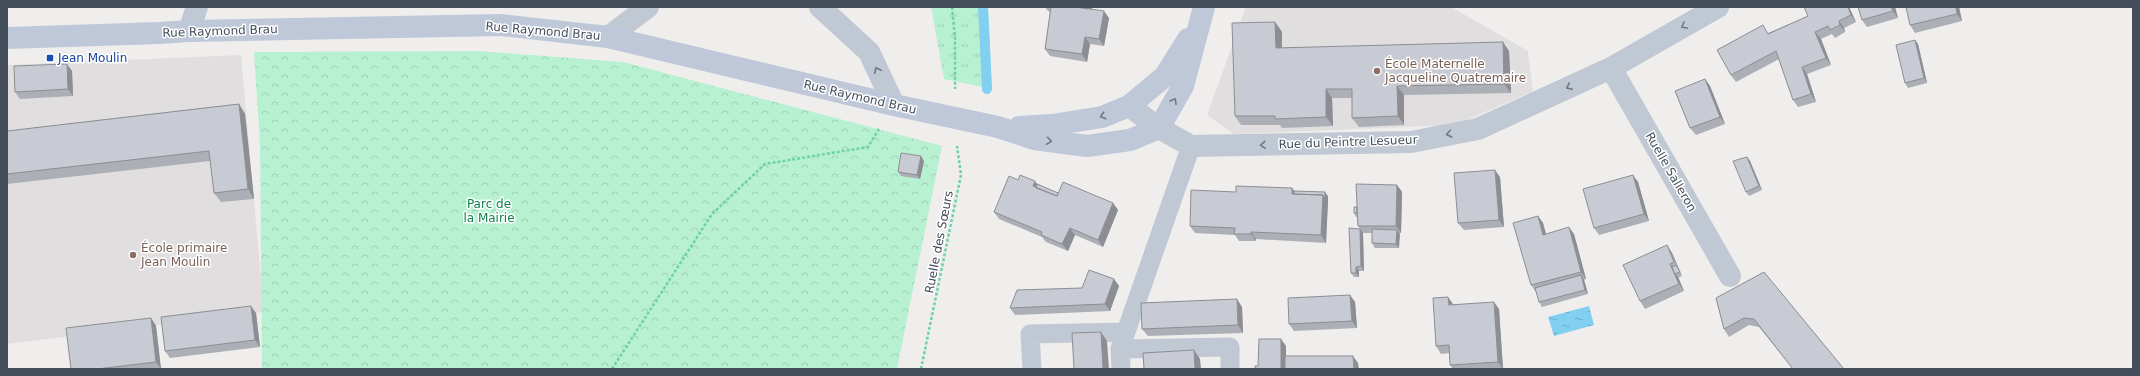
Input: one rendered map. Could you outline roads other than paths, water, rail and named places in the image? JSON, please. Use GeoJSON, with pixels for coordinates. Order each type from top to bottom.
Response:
{"type":"FeatureCollection","features":[{"type":"Feature","properties":{"kind":"street"},"geometry":{"type":"LineString","coordinates":[[189,31],[197,7]]}},
{"type":"Feature","properties":{"kind":"street"},"geometry":{"type":"LineString","coordinates":[[608,37],[648,7]]}},
{"type":"Feature","properties":{"kind":"street"},"geometry":{"type":"LineString","coordinates":[[820,7],[869,52],[894,105]]}},
{"type":"Feature","properties":{"kind":"street","name":"Rue du Peintre Lesueur"},"geometry":{"type":"LineString","coordinates":[[1191,146],[1411,142],[1478,129],[1611,68],[1718,7]]}},
{"type":"Feature","properties":{"kind":"street","name":"Rue Raymond Brau"},"geometry":{"type":"LineString","coordinates":[[7,38],[189,31],[501,25],[608,37],[894,105],[998,127],[1034,138],[1087,146],[1130,140],[1159,128],[1183,86],[1201,15]]}},
{"type":"Feature","properties":{"kind":"street","name":"Rue Raymond Brau"},"geometry":{"type":"LineString","coordinates":[[998,127],[1052,125],[1102,117],[1129,106],[1165,76],[1201,15]]}},
{"type":"Feature","properties":{"kind":"street","name":"Ruelle Salleron"},"geometry":{"type":"LineString","coordinates":[[1611,68],[1730,276]]}},
{"type":"Feature","properties":{"kind":"street"},"geometry":{"type":"LineString","coordinates":[[1129,106],[1159,128],[1191,146]]}},
{"type":"Feature","properties":{"kind":"lane"},"geometry":{"type":"LineString","coordinates":[[1121,369],[1123,340],[1191,146]]}},
{"type":"Feature","properties":{"kind":"lane"},"geometry":{"type":"LineString","coordinates":[[1032,369],[1030,334],[1230,347],[1230,369]]}},
{"type":"Feature","properties":{"kind":"water"},"geometry":{"type":"Polygon","coordinates":[[[1589,306],[1594,325],[1554,336],[1548,317],[1589,306]]]}},
{"type":"Feature","properties":{"kind":"waterway"},"geometry":{"type":"LineString","coordinates":[[983,7],[987,89]]}},
{"type":"Feature","properties":{"kind":"place","name":"Jean Moulin"},"geometry":{"type":"Point","coordinates":[50,58]}},
{"type":"Feature","properties":{"kind":"place","name":"École Maternelle Jacqueline Quatremaire"},"geometry":{"type":"Point","coordinates":[1377,71]}},
{"type":"Feature","properties":{"kind":"place","name":"École primaire Jean Moulin"},"geometry":{"type":"Point","coordinates":[133,255]}},
{"type":"Feature","properties":{"kind":"park label","name":"Parc de la Mairie"},"geometry":{"type":"Point","coordinates":[489,211]}}]}
